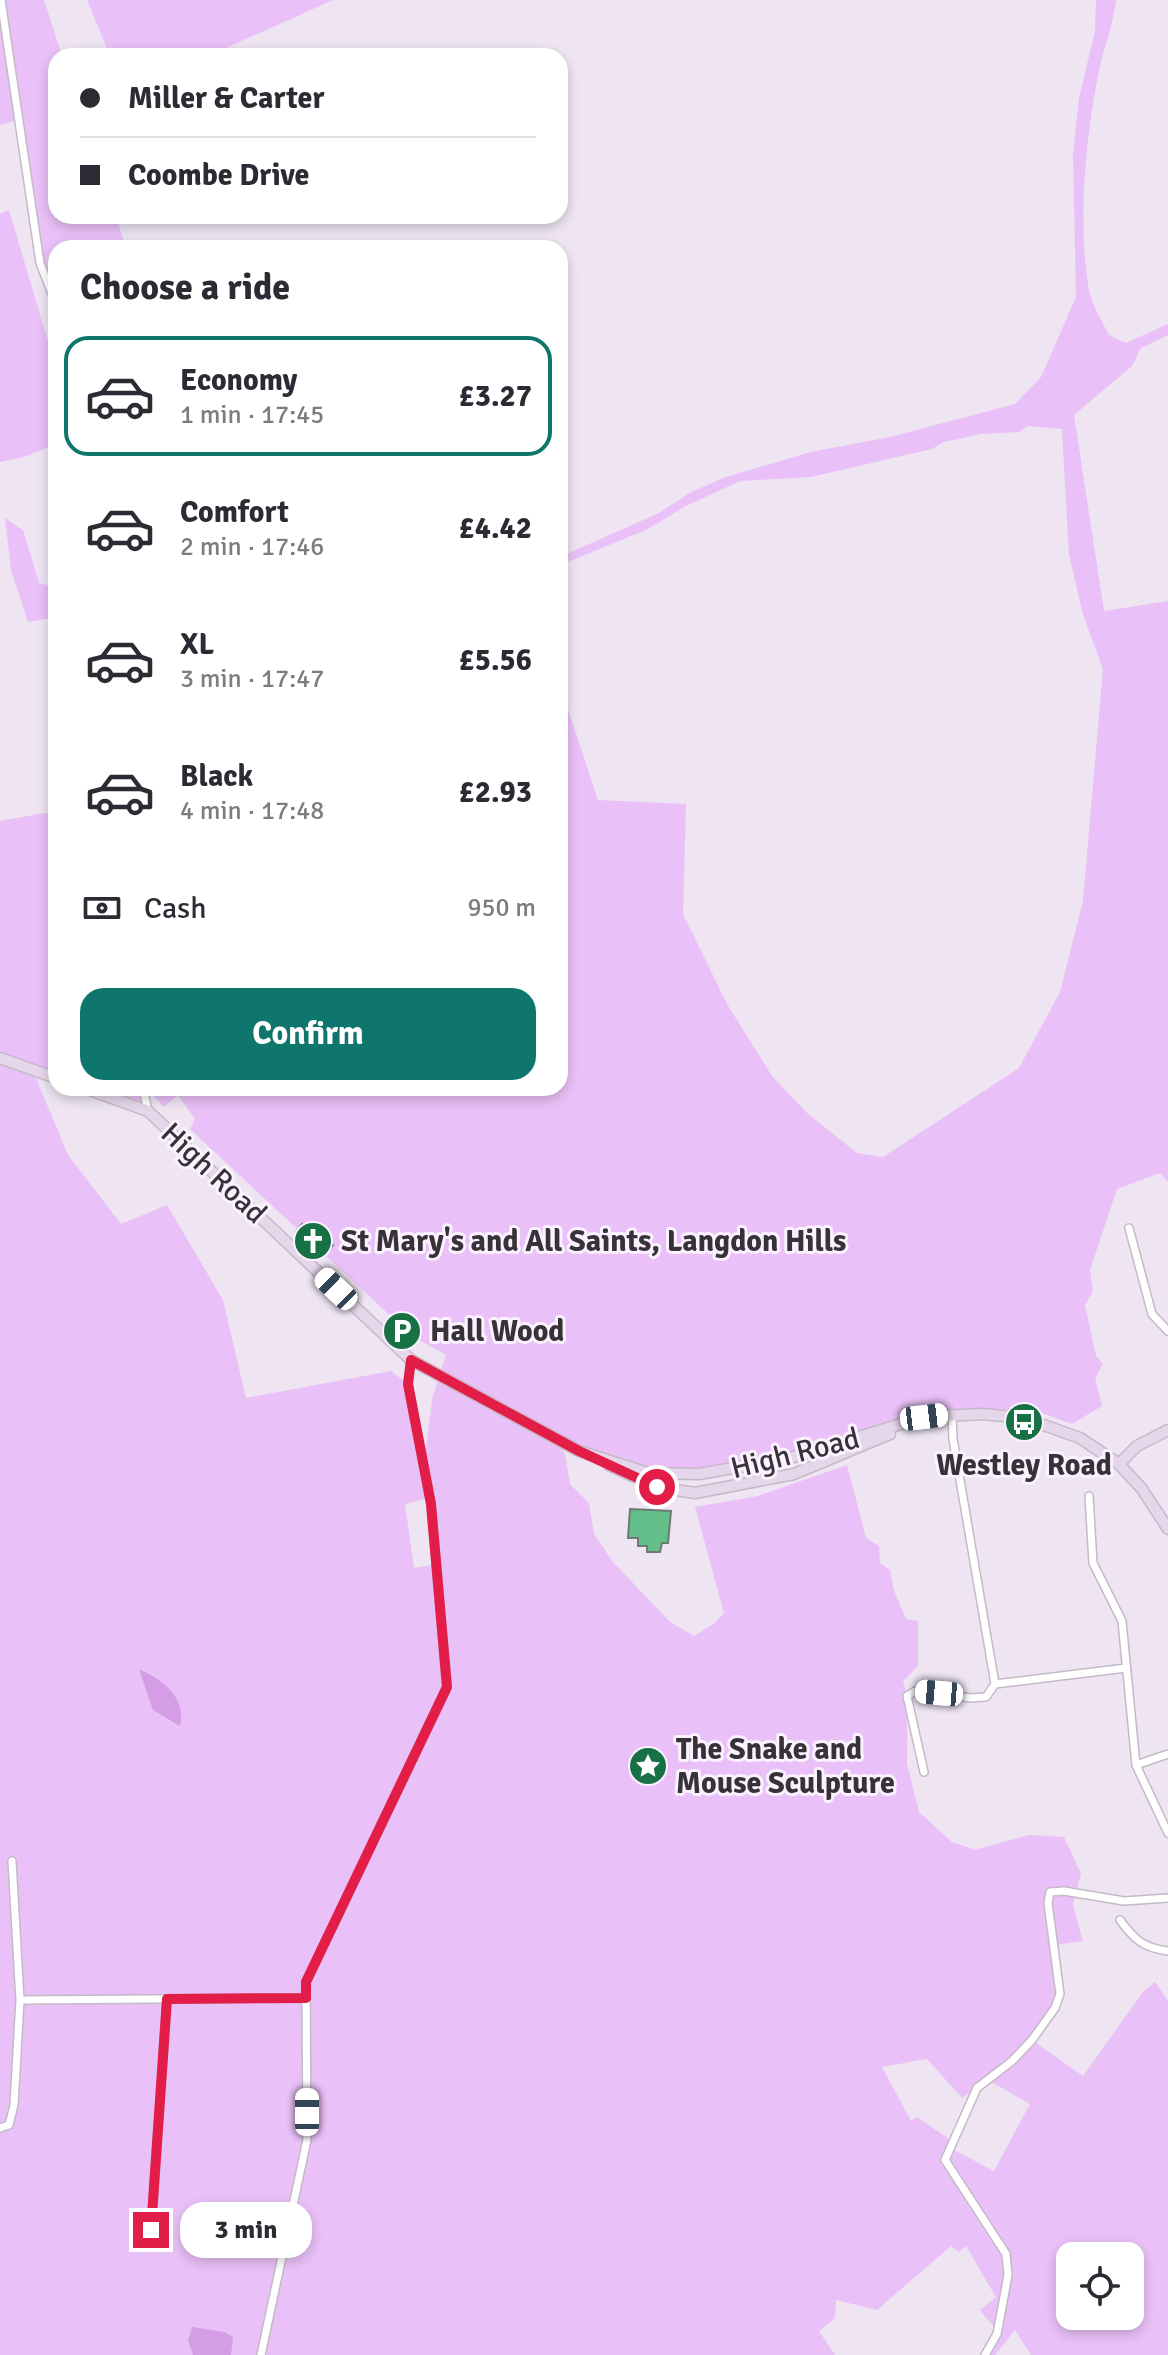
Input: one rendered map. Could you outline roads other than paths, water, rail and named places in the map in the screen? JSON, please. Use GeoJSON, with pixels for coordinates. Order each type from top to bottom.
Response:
{"type":"FeatureCollection","features":[{"type":"Feature","properties":{"kind":"main road"},"geometry":{"type":"LineString","coordinates":[[0,1058],[48,1075]]}},
{"type":"Feature","properties":{"kind":"main road"},"geometry":{"type":"LineString","coordinates":[[106,1096],[148,1111]]}},
{"type":"Feature","properties":{"kind":"main road","name":"High Road"},"geometry":{"type":"LineString","coordinates":[[148,1111],[411,1360],[657,1487],[695,1493],[794,1474],[892,1433],[952,1414]]}},
{"type":"Feature","properties":{"kind":"main road","name":"High Road"},"geometry":{"type":"LineString","coordinates":[[591,1455],[648,1473],[715,1473],[790,1458],[924,1417],[952,1414],[1024,1418],[1080,1438],[1119,1464],[1142,1489],[1168,1529]]}},
{"type":"Feature","properties":{"kind":"main road"},"geometry":{"type":"LineString","coordinates":[[1119,1464],[1137,1446],[1168,1430]]}},
{"type":"Feature","properties":{"kind":"street"},"geometry":{"type":"LineString","coordinates":[[1,0],[40,263],[48,284]]}},
{"type":"Feature","properties":{"kind":"street"},"geometry":{"type":"LineString","coordinates":[[145,1096],[148,1111]]}},
{"type":"Feature","properties":{"kind":"street"},"geometry":{"type":"LineString","coordinates":[[1129,1228],[1152,1314],[1168,1331]]}},
{"type":"Feature","properties":{"kind":"street"},"geometry":{"type":"LineString","coordinates":[[261,2355],[307,2140],[306,1982],[447,1687],[431,1504],[408,1384],[411,1360]]}},
{"type":"Feature","properties":{"kind":"street"},"geometry":{"type":"LineString","coordinates":[[924,1772],[907,1696],[915,1691],[986,1697],[995,1684],[953,1439],[952,1414]]}},
{"type":"Feature","properties":{"kind":"street"},"geometry":{"type":"LineString","coordinates":[[1089,1496],[1093,1563],[1122,1621],[1136,1765],[1168,1833]]}},
{"type":"Feature","properties":{"kind":"street"},"geometry":{"type":"LineString","coordinates":[[995,1684],[1126,1668]]}},
{"type":"Feature","properties":{"kind":"street"},"geometry":{"type":"LineString","coordinates":[[1136,1765],[1168,1754]]}},
{"type":"Feature","properties":{"kind":"street"},"geometry":{"type":"LineString","coordinates":[[0,2128],[9,2125],[14,2105],[20,2000],[12,1861]]}},
{"type":"Feature","properties":{"kind":"street"},"geometry":{"type":"LineString","coordinates":[[985,2355],[997,2334],[1008,2275],[1006,2254],[945,2160],[977,2088],[1012,2061],[1055,2008],[1060,1994],[1048,1903],[1050,1892],[1064,1891],[1124,1901],[1168,1898]]}},
{"type":"Feature","properties":{"kind":"street"},"geometry":{"type":"LineString","coordinates":[[1120,1920],[1136,1941],[1152,1949],[1168,1951]]}},
{"type":"Feature","properties":{"kind":"street"},"geometry":{"type":"LineString","coordinates":[[20,2000],[306,1998]]}},
{"type":"Feature","properties":{"kind":"street"},"geometry":{"type":"LineString","coordinates":[[151,2230],[167,1999]]}},
{"type":"Feature","properties":{"kind":"place","name":"St Mary's and All Saints, Langdon Hills"},"geometry":{"type":"Point","coordinates":[313,1241]}},
{"type":"Feature","properties":{"kind":"place","name":"Hall Wood"},"geometry":{"type":"Point","coordinates":[402,1331]}},
{"type":"Feature","properties":{"kind":"place","name":"Westley Road"},"geometry":{"type":"Point","coordinates":[1024,1422]}},
{"type":"Feature","properties":{"kind":"place","name":"The Snake and Mouse Sculpture"},"geometry":{"type":"Point","coordinates":[648,1766]}}]}
